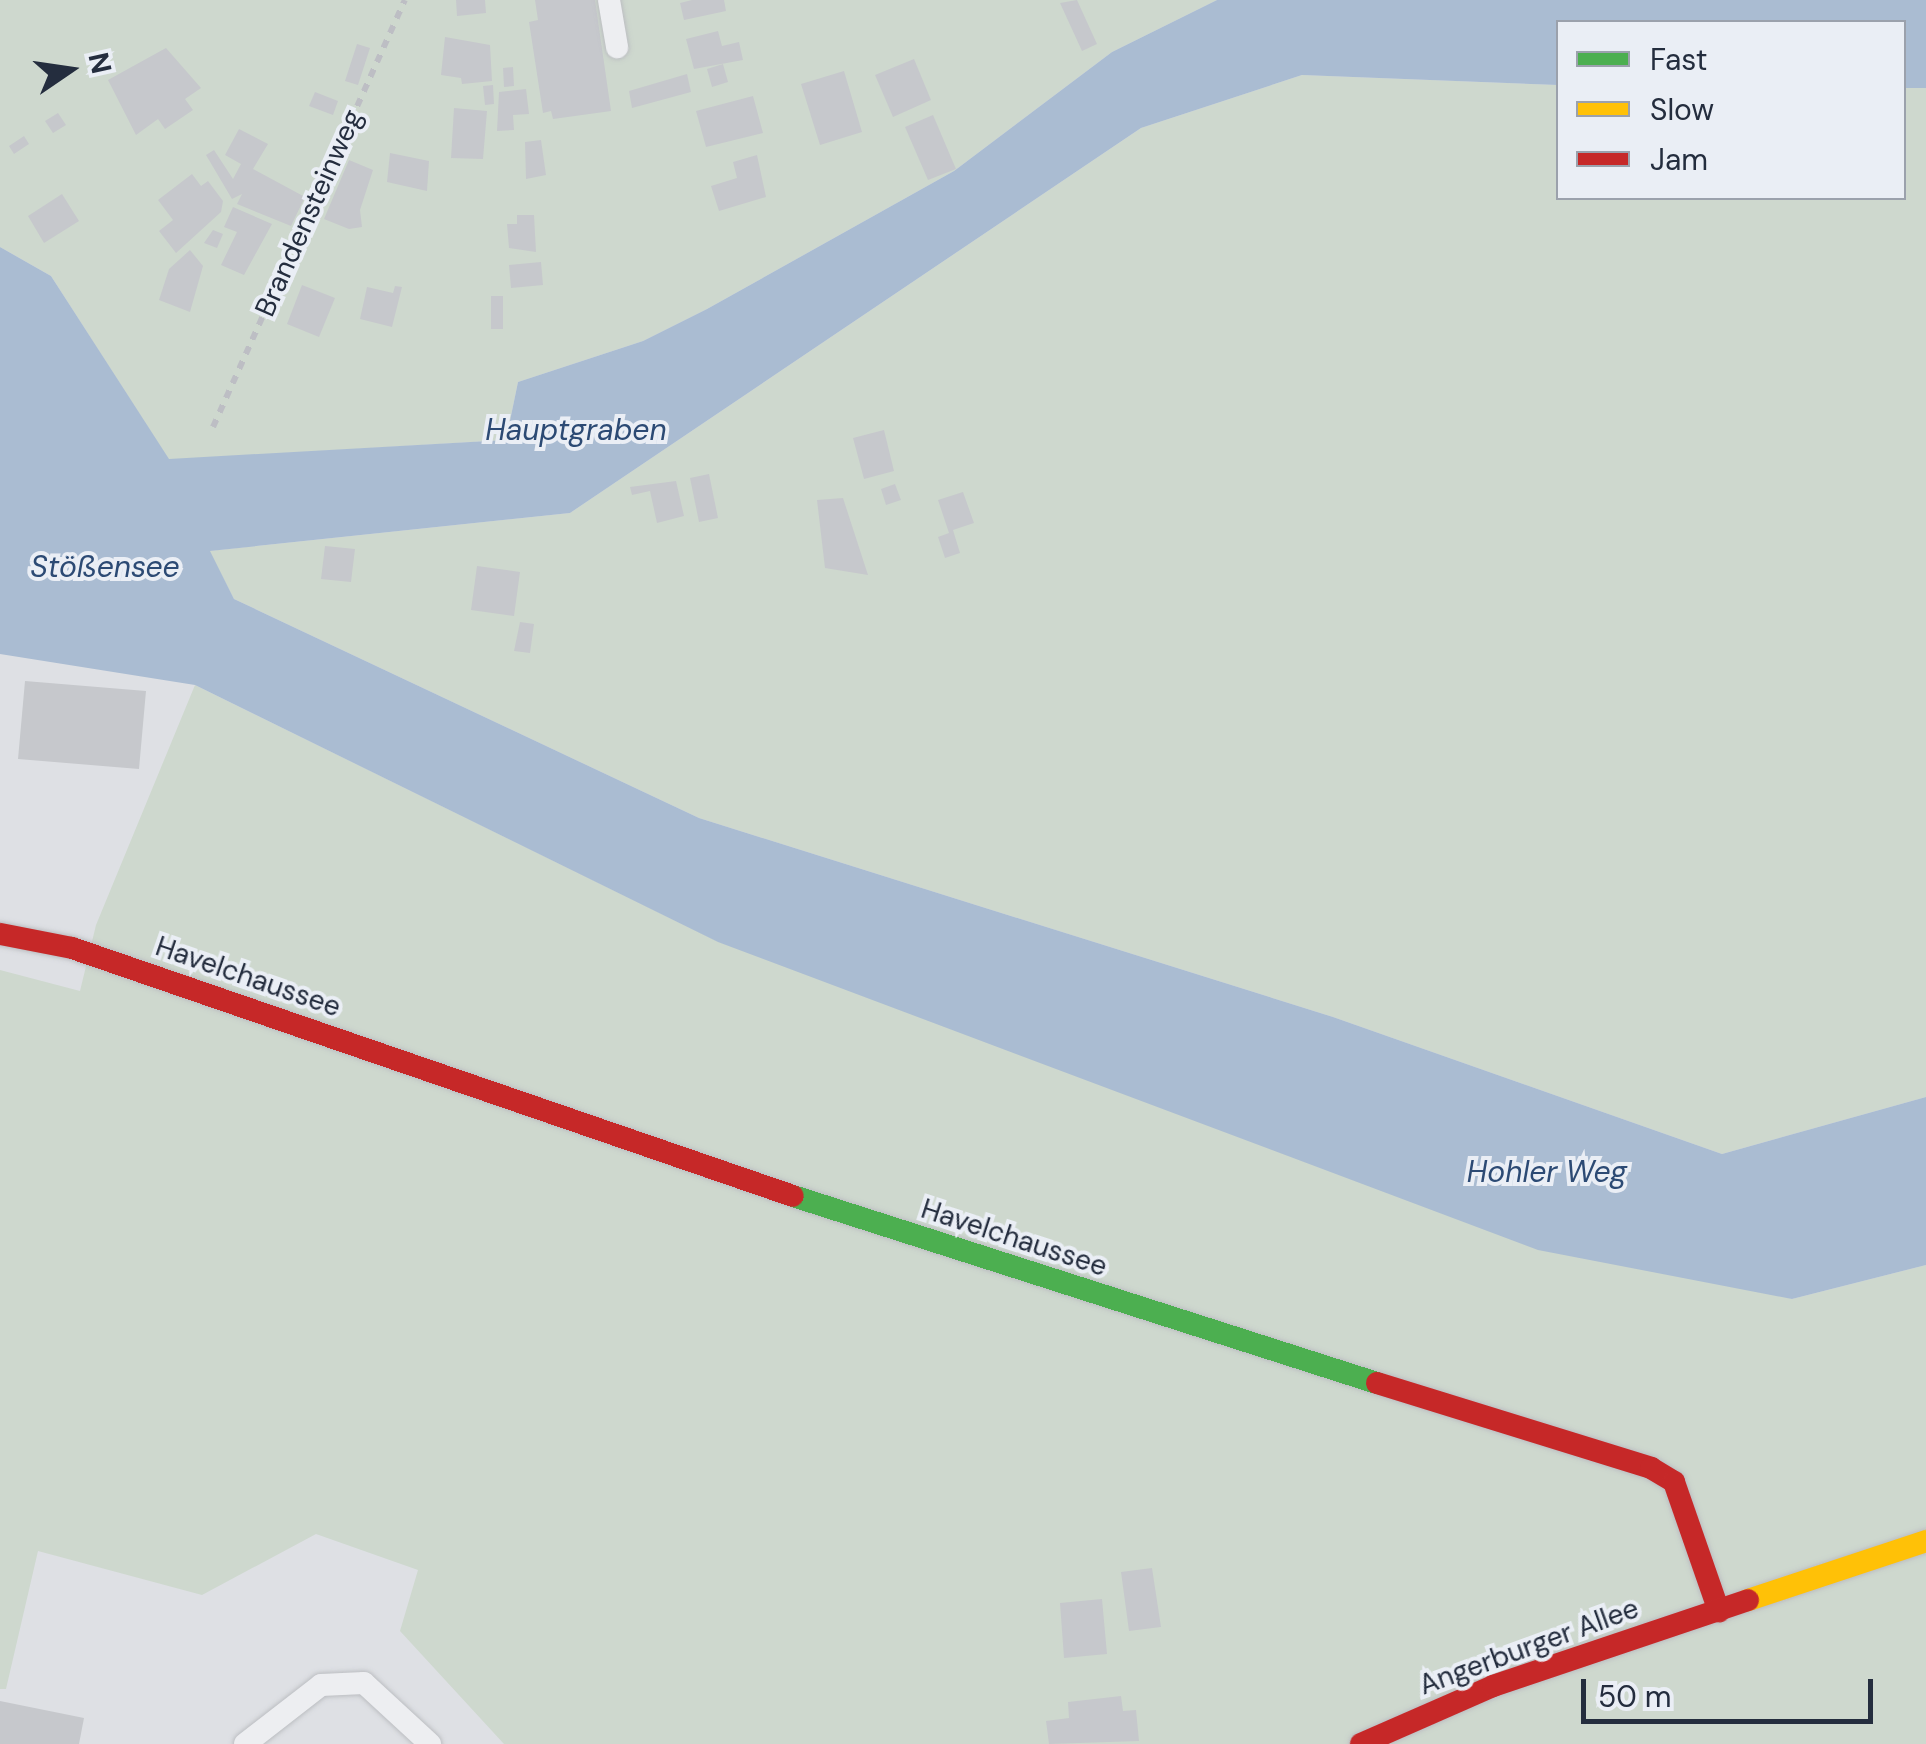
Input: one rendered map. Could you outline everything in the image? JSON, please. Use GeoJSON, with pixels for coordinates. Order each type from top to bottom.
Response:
{"type":"FeatureCollection","features":[{"type":"Feature","properties":{"kind":"street","name":"Havelchaussee"},"geometry":{"type":"LineString","coordinates":[[0,934],[72,948],[938,1246],[1650,1468],[1674,1482],[1684,1498],[1719,1611]]}},
{"type":"Feature","properties":{"kind":"street"},"geometry":{"type":"LineString","coordinates":[[1719,1611],[1926,1541]]}},
{"type":"Feature","properties":{"kind":"street","name":"Angerburger Allee"},"geometry":{"type":"LineString","coordinates":[[1361,1744],[1493,1686],[1719,1611]]}},
{"type":"Feature","properties":{"kind":"lane"},"geometry":{"type":"LineString","coordinates":[[610,0],[617,47]]}},
{"type":"Feature","properties":{"kind":"lane"},"geometry":{"type":"LineString","coordinates":[[246,1744],[322,1686],[364,1682],[430,1744]]}},
{"type":"Feature","properties":{"kind":"path","name":"Brandensteinweg"},"geometry":{"type":"LineString","coordinates":[[213,427],[404,0]]}},
{"type":"Feature","properties":{"kind":"shaded area"},"geometry":{"type":"Polygon","coordinates":[[[0,0],[1217,0],[1112,52],[954,171],[707,309],[643,341],[518,382],[506,440],[169,460],[51,276],[0,247],[0,0]]]}},
{"type":"Feature","properties":{"kind":"shaded area"},"geometry":{"type":"Polygon","coordinates":[[[1302,75],[1556,85],[1556,200],[1906,200],[1906,88],[1926,88],[1926,1097],[1722,1154],[1333,1017],[699,818],[234,599],[209,551],[570,513],[1141,128],[1302,75]]]}},
{"type":"Feature","properties":{"kind":"shaded area"},"geometry":{"type":"Polygon","coordinates":[[[195,685],[719,942],[1792,1299],[1926,1265],[1926,1744],[504,1744],[400,1631],[418,1570],[316,1534],[202,1595],[38,1551],[6,1689],[0,1689],[0,970],[80,991],[96,925],[195,685]]]}},
{"type":"Feature","properties":{"kind":"water"},"geometry":{"type":"Polygon","coordinates":[[[1217,0],[1926,0],[1926,88],[1906,88],[1906,20],[1556,20],[1556,85],[1302,75],[1141,128],[570,513],[210,551],[234,599],[699,818],[1333,1017],[1722,1154],[1926,1097],[1926,1265],[1792,1299],[1538,1250],[718,942],[195,685],[0,654],[0,247],[51,276],[169,459],[506,440],[518,382],[643,341],[707,309],[954,171],[1112,52],[1217,0]]]}},
{"type":"Feature","properties":{"kind":"building"},"geometry":{"type":"Polygon","coordinates":[[[456,0],[485,0],[486,13],[457,16],[456,0]]]}},
{"type":"Feature","properties":{"kind":"building"},"geometry":{"type":"Polygon","coordinates":[[[535,0],[595,0],[611,111],[553,119],[551,111],[543,113],[529,22],[538,20],[535,0]]]}},
{"type":"Feature","properties":{"kind":"building"},"geometry":{"type":"Polygon","coordinates":[[[724,0],[726,11],[684,20],[680,3],[724,0]]]}},
{"type":"Feature","properties":{"kind":"building"},"geometry":{"type":"Polygon","coordinates":[[[1077,0],[1097,44],[1082,51],[1060,3],[1077,0]]]}},
{"type":"Feature","properties":{"kind":"building"},"geometry":{"type":"Polygon","coordinates":[[[718,31],[722,46],[739,42],[743,60],[694,69],[686,39],[718,31]]]}},
{"type":"Feature","properties":{"kind":"building"},"geometry":{"type":"Polygon","coordinates":[[[445,37],[490,45],[492,81],[462,84],[461,78],[441,75],[445,37]]]}},
{"type":"Feature","properties":{"kind":"building"},"geometry":{"type":"Polygon","coordinates":[[[357,44],[370,48],[358,85],[345,81],[357,44]]]}},
{"type":"Feature","properties":{"kind":"building"},"geometry":{"type":"Polygon","coordinates":[[[166,48],[201,88],[185,99],[193,110],[165,129],[158,119],[136,135],[108,80],[166,48]]]}},
{"type":"Feature","properties":{"kind":"building"},"geometry":{"type":"Polygon","coordinates":[[[914,59],[931,100],[893,117],[875,75],[914,59]]]}},
{"type":"Feature","properties":{"kind":"building"},"geometry":{"type":"Polygon","coordinates":[[[723,64],[728,82],[712,87],[707,69],[723,64]]]}},
{"type":"Feature","properties":{"kind":"building"},"geometry":{"type":"Polygon","coordinates":[[[513,67],[514,86],[504,87],[503,68],[513,67]]]}},
{"type":"Feature","properties":{"kind":"building"},"geometry":{"type":"Polygon","coordinates":[[[844,71],[862,132],[820,145],[801,84],[844,71]]]}},
{"type":"Feature","properties":{"kind":"building"},"geometry":{"type":"Polygon","coordinates":[[[687,74],[691,92],[632,108],[629,91],[687,74]]]}},
{"type":"Feature","properties":{"kind":"building"},"geometry":{"type":"Polygon","coordinates":[[[493,85],[494,104],[485,105],[483,86],[493,85]]]}},
{"type":"Feature","properties":{"kind":"building"},"geometry":{"type":"Polygon","coordinates":[[[526,89],[529,114],[513,115],[514,130],[497,131],[499,92],[526,89]]]}},
{"type":"Feature","properties":{"kind":"building"},"geometry":{"type":"Polygon","coordinates":[[[315,92],[338,101],[333,115],[309,106],[315,92]]]}},
{"type":"Feature","properties":{"kind":"building"},"geometry":{"type":"Polygon","coordinates":[[[753,96],[763,133],[706,147],[696,111],[753,96]]]}},
{"type":"Feature","properties":{"kind":"building"},"geometry":{"type":"Polygon","coordinates":[[[454,108],[487,111],[483,159],[451,158],[454,108]]]}},
{"type":"Feature","properties":{"kind":"building"},"geometry":{"type":"Polygon","coordinates":[[[58,113],[66,125],[53,133],[45,121],[58,113]]]}},
{"type":"Feature","properties":{"kind":"building"},"geometry":{"type":"Polygon","coordinates":[[[933,115],[956,169],[928,180],[905,127],[933,115]]]}},
{"type":"Feature","properties":{"kind":"building"},"geometry":{"type":"Polygon","coordinates":[[[239,129],[268,144],[253,169],[305,197],[291,226],[237,204],[242,194],[232,199],[206,155],[214,150],[233,179],[241,164],[225,155],[239,129]]]}},
{"type":"Feature","properties":{"kind":"building"},"geometry":{"type":"Polygon","coordinates":[[[24,136],[29,144],[14,154],[9,146],[24,136]]]}},
{"type":"Feature","properties":{"kind":"building"},"geometry":{"type":"Polygon","coordinates":[[[541,140],[546,175],[526,179],[525,142],[541,140]]]}},
{"type":"Feature","properties":{"kind":"building"},"geometry":{"type":"Polygon","coordinates":[[[390,153],[429,161],[427,191],[387,182],[390,153]]]}},
{"type":"Feature","properties":{"kind":"building"},"geometry":{"type":"Polygon","coordinates":[[[757,155],[766,197],[719,211],[711,186],[737,178],[733,162],[757,155]]]}},
{"type":"Feature","properties":{"kind":"building"},"geometry":{"type":"Polygon","coordinates":[[[349,160],[373,170],[360,210],[362,227],[349,229],[324,219],[349,160]]]}},
{"type":"Feature","properties":{"kind":"building"},"geometry":{"type":"Polygon","coordinates":[[[192,174],[201,186],[208,181],[223,201],[221,212],[176,253],[159,231],[173,220],[158,200],[192,174]]]}},
{"type":"Feature","properties":{"kind":"building"},"geometry":{"type":"Polygon","coordinates":[[[62,194],[79,221],[44,243],[28,216],[62,194]]]}},
{"type":"Feature","properties":{"kind":"building"},"geometry":{"type":"Polygon","coordinates":[[[233,207],[272,224],[244,275],[221,265],[237,232],[224,227],[233,207]]]}},
{"type":"Feature","properties":{"kind":"building"},"geometry":{"type":"Polygon","coordinates":[[[517,215],[534,215],[536,252],[509,248],[507,224],[517,224],[517,215]]]}},
{"type":"Feature","properties":{"kind":"building"},"geometry":{"type":"Polygon","coordinates":[[[213,230],[223,234],[217,248],[204,243],[213,230]]]}},
{"type":"Feature","properties":{"kind":"building"},"geometry":{"type":"Polygon","coordinates":[[[190,250],[203,266],[190,312],[159,300],[169,269],[190,250]]]}},
{"type":"Feature","properties":{"kind":"building"},"geometry":{"type":"Polygon","coordinates":[[[541,262],[543,285],[511,288],[509,265],[541,262]]]}},
{"type":"Feature","properties":{"kind":"building"},"geometry":{"type":"Polygon","coordinates":[[[302,285],[335,298],[319,337],[287,324],[302,285]]]}},
{"type":"Feature","properties":{"kind":"building"},"geometry":{"type":"Polygon","coordinates":[[[395,286],[402,287],[392,327],[360,319],[367,287],[393,293],[395,286]]]}},
{"type":"Feature","properties":{"kind":"building"},"geometry":{"type":"Polygon","coordinates":[[[491,296],[503,296],[503,329],[491,329],[491,296]]]}},
{"type":"Feature","properties":{"kind":"building"},"geometry":{"type":"Polygon","coordinates":[[[884,430],[894,471],[864,479],[853,438],[884,430]]]}},
{"type":"Feature","properties":{"kind":"building"},"geometry":{"type":"Polygon","coordinates":[[[709,474],[718,518],[699,522],[690,478],[709,474]]]}},
{"type":"Feature","properties":{"kind":"building"},"geometry":{"type":"Polygon","coordinates":[[[676,481],[684,516],[657,523],[650,491],[632,495],[630,487],[676,481]]]}},
{"type":"Feature","properties":{"kind":"building"},"geometry":{"type":"Polygon","coordinates":[[[895,484],[901,500],[886,505],[881,489],[895,484]]]}},
{"type":"Feature","properties":{"kind":"building"},"geometry":{"type":"Polygon","coordinates":[[[963,492],[974,523],[953,530],[960,553],[945,558],[938,537],[949,533],[938,500],[963,492]]]}},
{"type":"Feature","properties":{"kind":"building"},"geometry":{"type":"Polygon","coordinates":[[[843,498],[868,575],[825,568],[817,500],[843,498]]]}},
{"type":"Feature","properties":{"kind":"building"},"geometry":{"type":"Polygon","coordinates":[[[325,546],[355,549],[351,582],[321,579],[325,546]]]}},
{"type":"Feature","properties":{"kind":"building"},"geometry":{"type":"Polygon","coordinates":[[[477,566],[520,572],[514,616],[471,610],[477,566]]]}},
{"type":"Feature","properties":{"kind":"building"},"geometry":{"type":"Polygon","coordinates":[[[520,622],[534,624],[530,653],[514,651],[520,622]]]}},
{"type":"Feature","properties":{"kind":"building"},"geometry":{"type":"Polygon","coordinates":[[[25,681],[146,691],[139,769],[18,759],[25,681]]]}},
{"type":"Feature","properties":{"kind":"building"},"geometry":{"type":"Polygon","coordinates":[[[1152,1568],[1161,1627],[1129,1631],[1121,1572],[1152,1568]]]}},
{"type":"Feature","properties":{"kind":"building"},"geometry":{"type":"Polygon","coordinates":[[[1102,1599],[1107,1654],[1064,1658],[1060,1603],[1102,1599]]]}},
{"type":"Feature","properties":{"kind":"building"},"geometry":{"type":"Polygon","coordinates":[[[1121,1696],[1123,1711],[1136,1710],[1139,1741],[1049,1744],[1046,1721],[1069,1718],[1068,1702],[1121,1696]]]}},
{"type":"Feature","properties":{"kind":"building"},"geometry":{"type":"Polygon","coordinates":[[[0,1701],[84,1718],[79,1744],[0,1744],[0,1701]]]}},
{"type":"Feature","properties":{"kind":"traffic: fast"},"geometry":{"type":"LineString","coordinates":[[793,1196],[1377,1383]]}},
{"type":"Feature","properties":{"kind":"traffic: slow"},"geometry":{"type":"LineString","coordinates":[[1748,1600],[1926,1541]]}},
{"type":"Feature","properties":{"kind":"traffic: jam"},"geometry":{"type":"LineString","coordinates":[[0,934],[72,948],[793,1196]]}},
{"type":"Feature","properties":{"kind":"traffic: jam"},"geometry":{"type":"LineString","coordinates":[[1377,1383],[1651,1468],[1674,1482],[1719,1611]]}},
{"type":"Feature","properties":{"kind":"traffic: jam"},"geometry":{"type":"LineString","coordinates":[[1361,1744],[1493,1686],[1748,1600]]}},
{"type":"Feature","properties":{"kind":"water label","name":"Hauptgraben"},"geometry":{"type":"Point","coordinates":[576,430]}},
{"type":"Feature","properties":{"kind":"water label","name":"Stößensee"},"geometry":{"type":"Point","coordinates":[105,567]}},
{"type":"Feature","properties":{"kind":"water label","name":"Hohler Weg"},"geometry":{"type":"Point","coordinates":[1547,1172]}}]}
